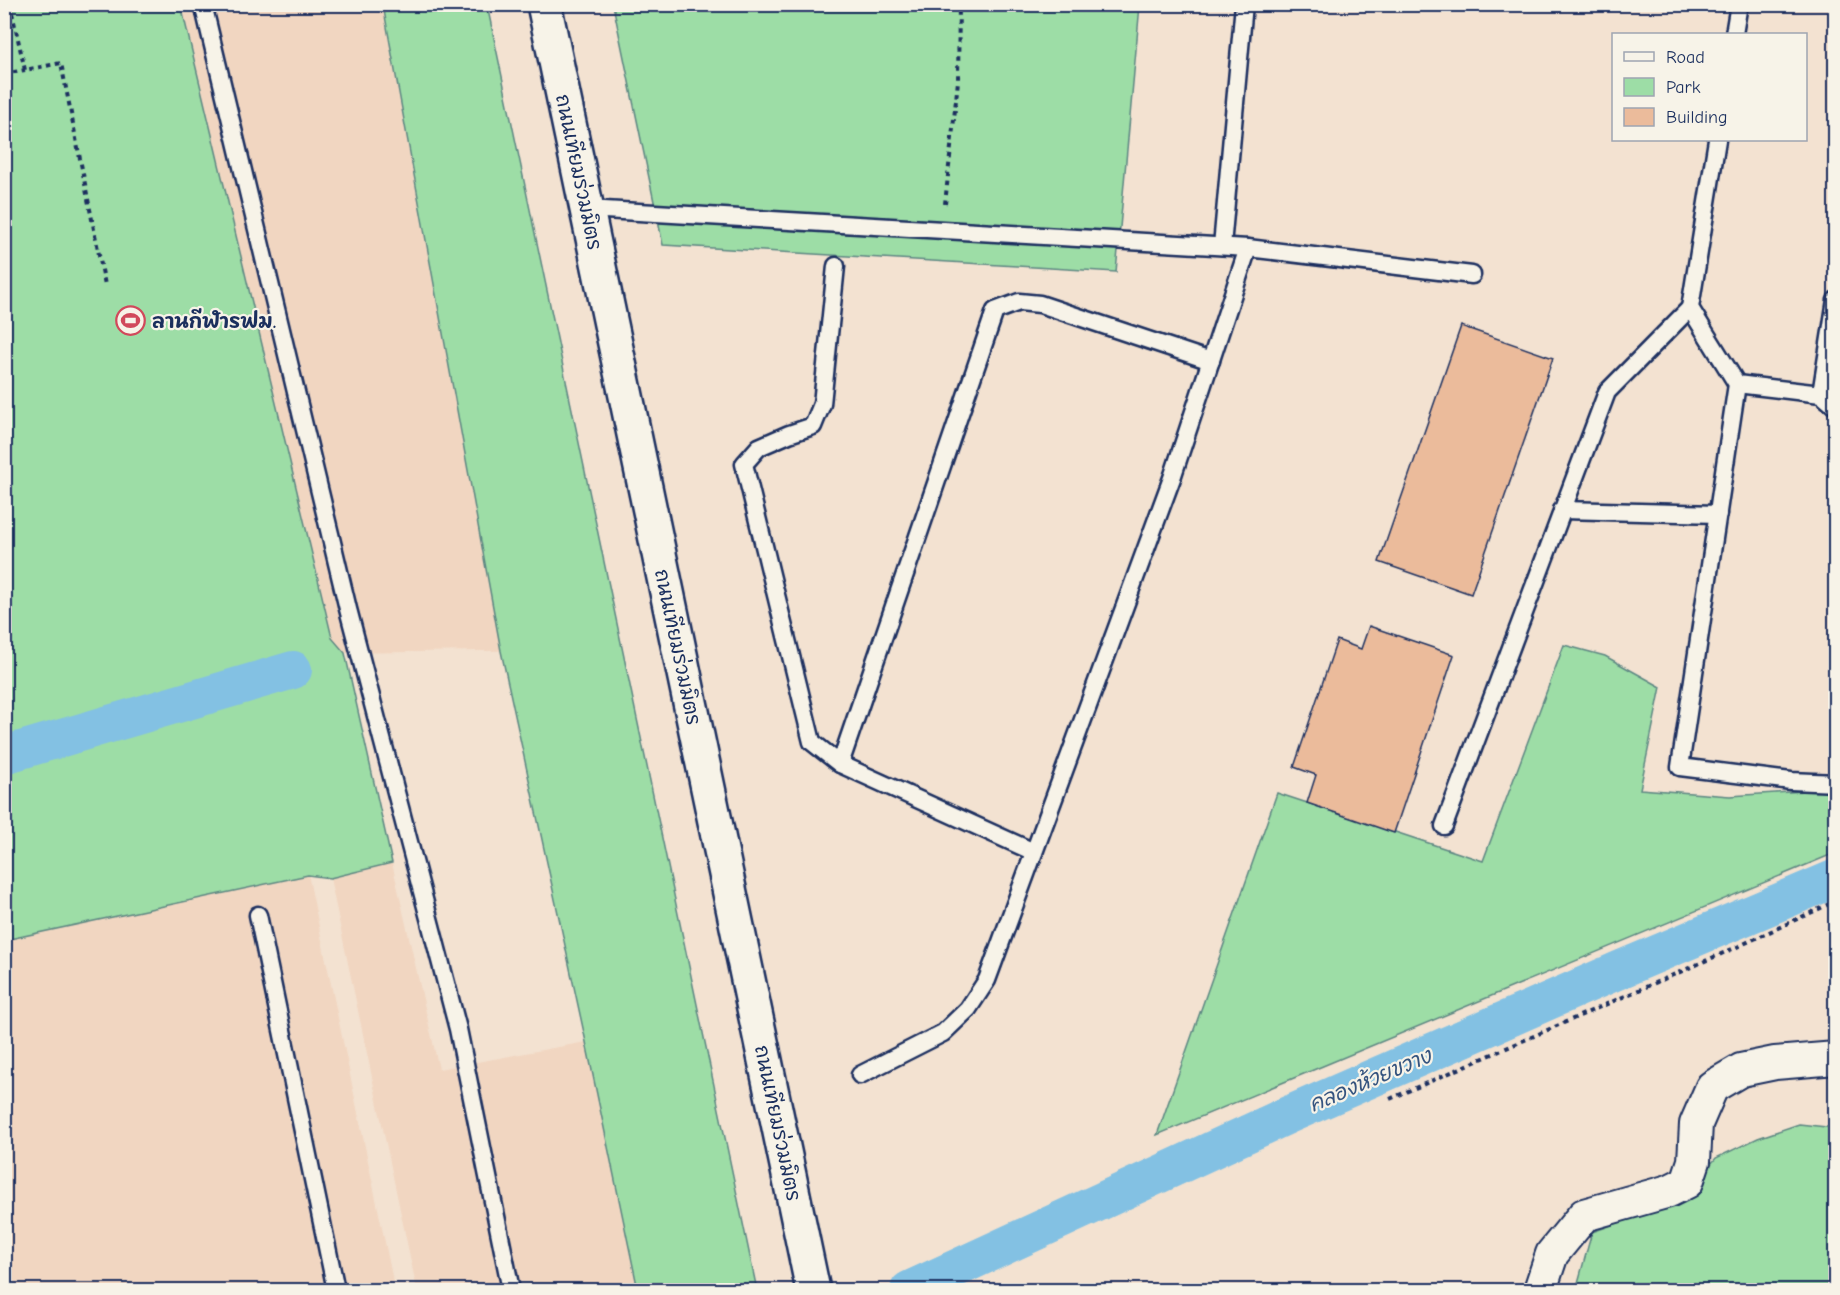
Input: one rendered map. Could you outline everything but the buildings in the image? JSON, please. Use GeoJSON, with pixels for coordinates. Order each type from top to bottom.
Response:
{"type":"FeatureCollection","features":[{"type":"Feature","properties":{"kind":"street","name":"ถนนเทียมร่วมมิตร"},"geometry":{"type":"LineString","coordinates":[[544,4],[812,1286]]}},
{"type":"Feature","properties":{"kind":"street"},"geometry":{"type":"LineString","coordinates":[[1539,1290],[1552,1254],[1584,1215],[1669,1191],[1687,1182],[1694,1161],[1696,1124],[1712,1088],[1740,1070],[1775,1063],[1836,1058]]}},
{"type":"Feature","properties":{"kind":"lane"},"geometry":{"type":"LineString","coordinates":[[203,4],[348,609],[458,1029],[511,1290]]}},
{"type":"Feature","properties":{"kind":"lane"},"geometry":{"type":"LineString","coordinates":[[1222,246],[1244,4]]}},
{"type":"Feature","properties":{"kind":"lane"},"geometry":{"type":"LineString","coordinates":[[1734,33],[1739,4]]}},
{"type":"Feature","properties":{"kind":"lane"},"geometry":{"type":"LineString","coordinates":[[1444,826],[1607,392],[1690,308],[1717,141]]}},
{"type":"Feature","properties":{"kind":"lane"},"geometry":{"type":"LineString","coordinates":[[587,209],[1222,246],[1472,275]]}},
{"type":"Feature","properties":{"kind":"lane"},"geometry":{"type":"LineString","coordinates":[[860,1075],[943,1033],[968,1009],[987,980],[1172,478],[1248,248]]}},
{"type":"Feature","properties":{"kind":"lane"},"geometry":{"type":"LineString","coordinates":[[836,266],[822,404],[813,426],[759,447],[744,464],[812,742],[840,764],[1035,852]]}},
{"type":"Feature","properties":{"kind":"lane"},"geometry":{"type":"LineString","coordinates":[[1821,394],[1836,300]]}},
{"type":"Feature","properties":{"kind":"lane"},"geometry":{"type":"LineString","coordinates":[[840,764],[995,311],[1019,302],[1040,304],[1211,361]]}},
{"type":"Feature","properties":{"kind":"lane"},"geometry":{"type":"LineString","coordinates":[[1690,308],[1737,384],[1680,767],[1791,781],[1836,783]]}},
{"type":"Feature","properties":{"kind":"lane"},"geometry":{"type":"LineString","coordinates":[[1737,384],[1821,394],[1836,407]]}},
{"type":"Feature","properties":{"kind":"lane"},"geometry":{"type":"LineString","coordinates":[[1562,510],[1718,514]]}},
{"type":"Feature","properties":{"kind":"lane"},"geometry":{"type":"LineString","coordinates":[[258,915],[336,1290]]}},
{"type":"Feature","properties":{"kind":"path"},"geometry":{"type":"LineString","coordinates":[[10,4],[25,70]]}},
{"type":"Feature","properties":{"kind":"path"},"geometry":{"type":"LineString","coordinates":[[943,230],[958,81],[959,4]]}},
{"type":"Feature","properties":{"kind":"path"},"geometry":{"type":"LineString","coordinates":[[4,74],[61,63],[105,285]]}},
{"type":"Feature","properties":{"kind":"path"},"geometry":{"type":"LineString","coordinates":[[1390,1099],[1737,947],[1836,901]]}},
{"type":"Feature","properties":{"kind":"shaded area"},"geometry":{"type":"Polygon","coordinates":[[[5,5],[478,5],[622,649],[345,653],[5,722],[5,5]]]}},
{"type":"Feature","properties":{"kind":"shaded area"},"geometry":{"type":"Polygon","coordinates":[[[392,863],[439,1069],[586,1042],[638,1290],[417,1290],[330,878],[392,863]]]}},
{"type":"Feature","properties":{"kind":"shaded area"},"geometry":{"type":"Polygon","coordinates":[[[308,874],[395,1290],[5,1290],[4,940],[308,874]]]}},
{"type":"Feature","properties":{"kind":"green space","name":"ลานกีฬารฟม."},"geometry":{"type":"Polygon","coordinates":[[[5,4],[181,5],[332,638],[345,653],[392,863],[330,878],[308,875],[5,940],[5,4]]]}},
{"type":"Feature","properties":{"kind":"green space"},"geometry":{"type":"Polygon","coordinates":[[[383,5],[487,5],[757,1290],[638,1290],[501,651],[383,5]]]}},
{"type":"Feature","properties":{"kind":"green space"},"geometry":{"type":"Polygon","coordinates":[[[613,5],[1140,5],[1116,272],[663,245],[613,5]]]}},
{"type":"Feature","properties":{"kind":"green space"},"geometry":{"type":"Polygon","coordinates":[[[1564,645],[1605,656],[1661,687],[1640,789],[1730,796],[1835,789],[1835,853],[1157,1135],[1277,793],[1483,861],[1564,645]]]}},
{"type":"Feature","properties":{"kind":"green space"},"geometry":{"type":"Polygon","coordinates":[[[1799,1124],[1835,1128],[1835,1290],[1576,1290],[1592,1232],[1679,1202],[1716,1158],[1758,1138],[1799,1124]]]}},
{"type":"Feature","properties":{"kind":"waterway"},"geometry":{"type":"LineString","coordinates":[[4,755],[293,670]]}},
{"type":"Feature","properties":{"kind":"waterway","name":"คลองห้วยขวาง"},"geometry":{"type":"LineString","coordinates":[[909,1290],[1288,1115],[1836,878]]}},
{"type":"Feature","properties":{"kind":"place","name":"ลานกีฬารฟม."},"geometry":{"type":"Point","coordinates":[131,321]}}]}
